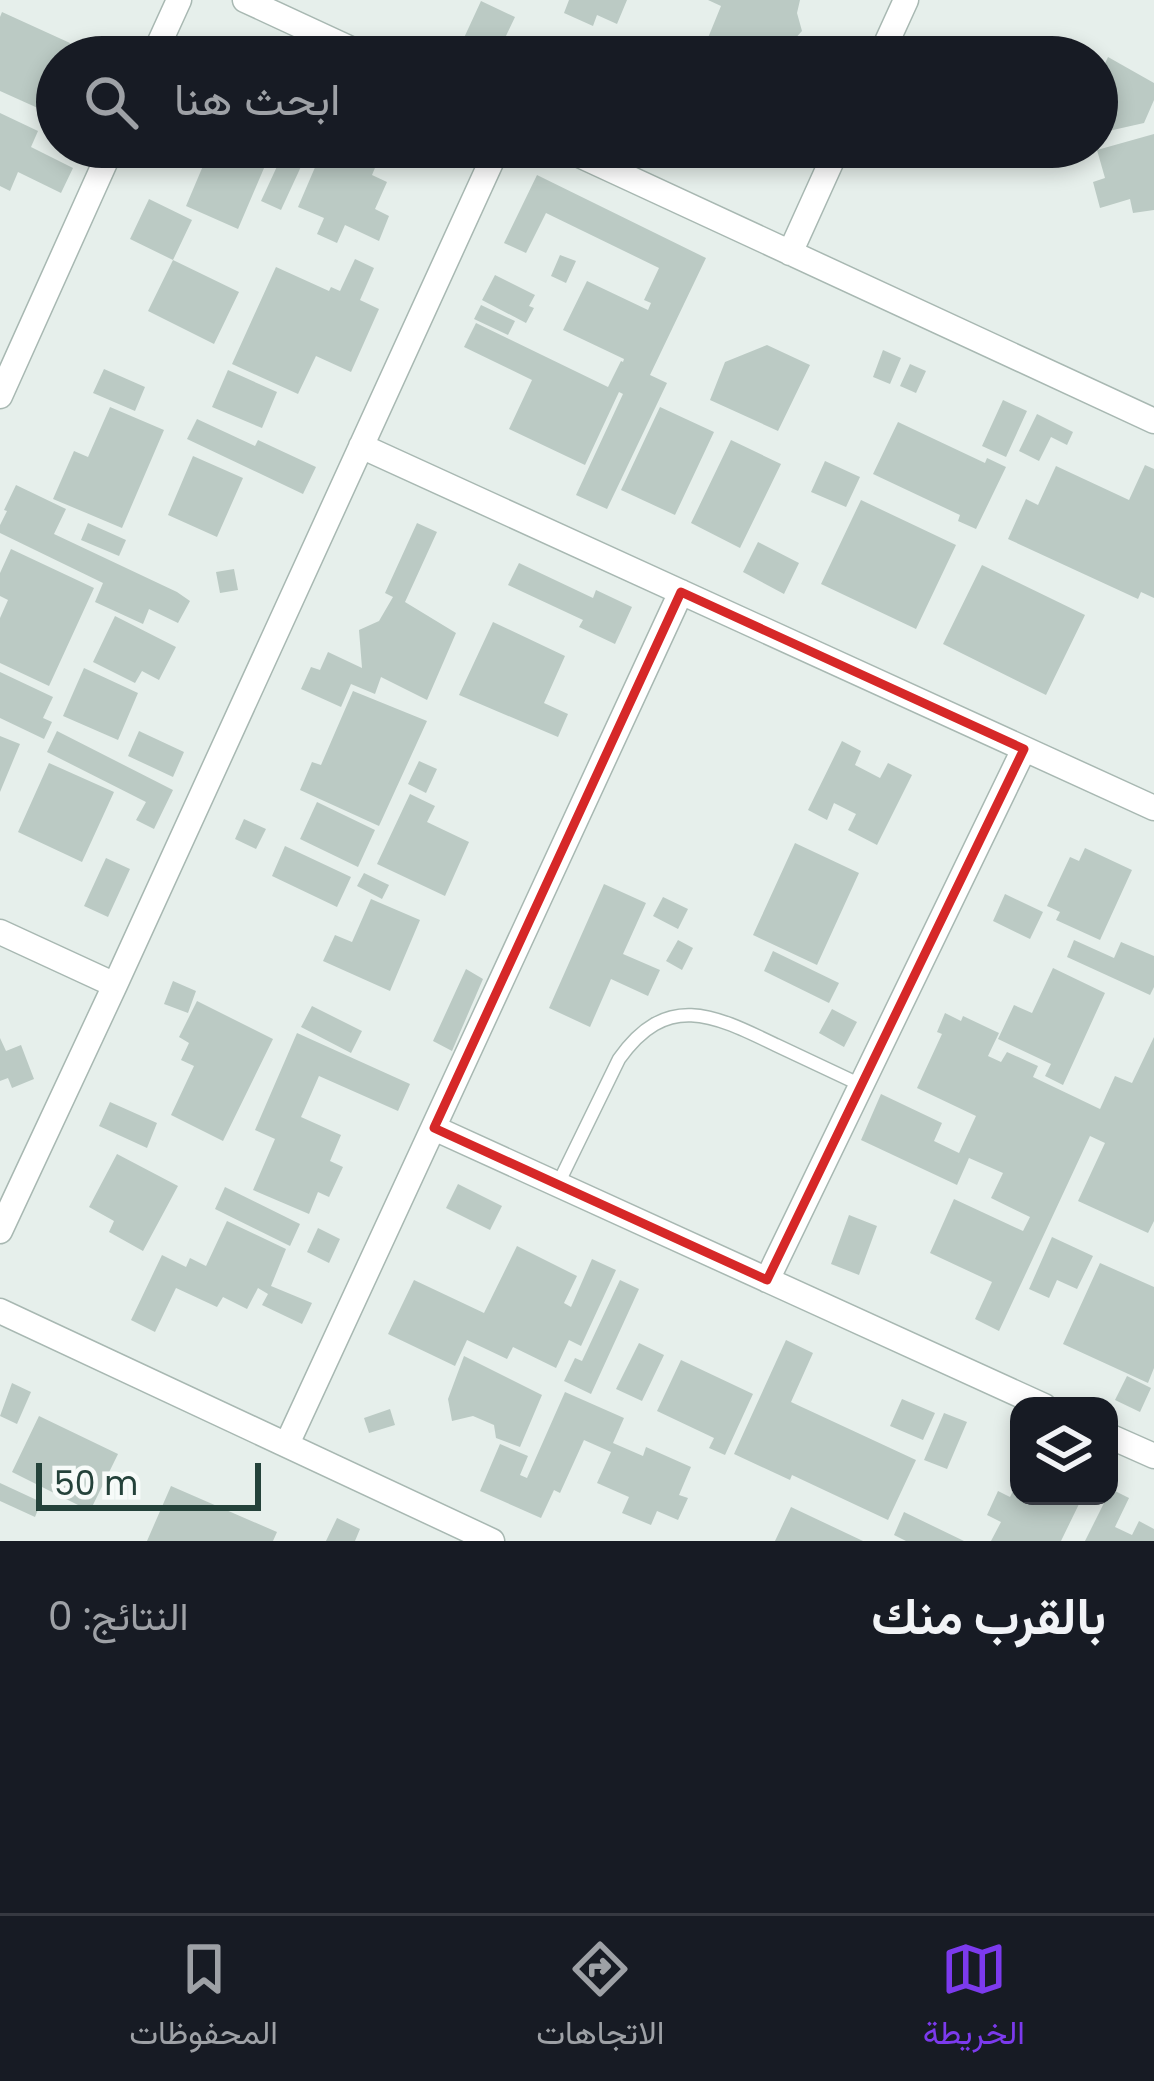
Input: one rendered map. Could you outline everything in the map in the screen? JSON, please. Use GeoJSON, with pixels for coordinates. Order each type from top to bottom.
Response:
{"type":"FeatureCollection","features":[{"type":"Feature","properties":{"kind":"street"},"geometry":{"type":"LineString","coordinates":[[163,36],[179,0]]}},
{"type":"Feature","properties":{"kind":"street"},"geometry":{"type":"LineString","coordinates":[[245,0],[323,36]]}},
{"type":"Feature","properties":{"kind":"street"},"geometry":{"type":"LineString","coordinates":[[890,36],[907,0]]}},
{"type":"Feature","properties":{"kind":"street"},"geometry":{"type":"LineString","coordinates":[[0,396],[103,168]]}},
{"type":"Feature","properties":{"kind":"street"},"geometry":{"type":"LineString","coordinates":[[0,1231],[488,168]]}},
{"type":"Feature","properties":{"kind":"street"},"geometry":{"type":"LineString","coordinates":[[607,168],[1154,421]]}},
{"type":"Feature","properties":{"kind":"street"},"geometry":{"type":"LineString","coordinates":[[790,253],[828,168]]}},
{"type":"Feature","properties":{"kind":"street"},"geometry":{"type":"LineString","coordinates":[[361,446],[1154,808]]}},
{"type":"Feature","properties":{"kind":"street"},"geometry":{"type":"LineString","coordinates":[[287,1444],[681,592]]}},
{"type":"Feature","properties":{"kind":"street"},"geometry":{"type":"LineString","coordinates":[[767,1280],[1024,748]]}},
{"type":"Feature","properties":{"kind":"street"},"geometry":{"type":"LineString","coordinates":[[0,932],[115,985]]}},
{"type":"Feature","properties":{"kind":"street"},"geometry":{"type":"LineString","coordinates":[[434,1128],[1024,1397]]}},
{"type":"Feature","properties":{"kind":"street"},"geometry":{"type":"LineString","coordinates":[[0,1311],[492,1541]]}},
{"type":"Feature","properties":{"kind":"street"},"geometry":{"type":"LineString","coordinates":[[1118,1440],[1154,1456]]}},
{"type":"Feature","properties":{"kind":"lane"},"geometry":{"type":"LineString","coordinates":[[558,1184],[619,1059],[630,1042],[663,1020],[682,1015],[722,1019],[861,1085]]}},
{"type":"Feature","properties":{"kind":"highlighted area"},"geometry":{"type":"Polygon","coordinates":[[[681,592],[1024,749],[767,1280],[434,1128],[681,592]]]}},
{"type":"Feature","properties":{"kind":"building"},"geometry":{"type":"Polygon","coordinates":[[[569,0],[627,0],[617,24],[597,15],[593,26],[564,13],[569,0]]]}},
{"type":"Feature","properties":{"kind":"building"},"geometry":{"type":"Polygon","coordinates":[[[708,0],[800,0],[797,13],[802,31],[797,36],[709,36],[721,6],[708,0]]]}},
{"type":"Feature","properties":{"kind":"building"},"geometry":{"type":"Polygon","coordinates":[[[481,1],[515,17],[506,36],[465,36],[481,1]]]}},
{"type":"Feature","properties":{"kind":"building"},"geometry":{"type":"Polygon","coordinates":[[[2,12],[55,36],[36,36],[36,107],[0,91],[2,12]]]}},
{"type":"Feature","properties":{"kind":"building"},"geometry":{"type":"Polygon","coordinates":[[[1118,63],[1154,83],[1154,100],[1144,123],[1118,129],[1118,63]]]}},
{"type":"Feature","properties":{"kind":"building"},"geometry":{"type":"Polygon","coordinates":[[[0,113],[36,130],[31,147],[36,150],[36,168],[73,168],[61,193],[18,172],[10,191],[0,186],[0,113]]]}},
{"type":"Feature","properties":{"kind":"building"},"geometry":{"type":"Polygon","coordinates":[[[1154,134],[1154,210],[1133,213],[1130,199],[1100,208],[1093,182],[1105,178],[1102,168],[1118,168],[1118,144],[1154,134]]]}},
{"type":"Feature","properties":{"kind":"building"},"geometry":{"type":"Polygon","coordinates":[[[202,168],[264,168],[238,229],[186,206],[202,168]]]}},
{"type":"Feature","properties":{"kind":"building"},"geometry":{"type":"Polygon","coordinates":[[[276,168],[300,168],[281,210],[261,201],[276,168]]]}},
{"type":"Feature","properties":{"kind":"building"},"geometry":{"type":"Polygon","coordinates":[[[315,168],[375,168],[372,175],[387,182],[375,209],[389,216],[379,241],[345,225],[337,243],[317,234],[324,218],[298,207],[315,168]]]}},
{"type":"Feature","properties":{"kind":"building"},"geometry":{"type":"Polygon","coordinates":[[[537,175],[706,258],[650,375],[667,383],[607,509],[576,495],[623,394],[619,392],[585,465],[509,429],[532,380],[464,347],[476,323],[608,387],[624,359],[563,330],[587,281],[648,310],[651,303],[644,300],[659,268],[546,213],[526,253],[504,243],[537,175]]]}},
{"type":"Feature","properties":{"kind":"building"},"geometry":{"type":"Polygon","coordinates":[[[149,199],[192,220],[173,260],[130,239],[149,199]]]}},
{"type":"Feature","properties":{"kind":"building"},"geometry":{"type":"Polygon","coordinates":[[[560,255],[576,261],[566,283],[551,276],[560,255]]]}},
{"type":"Feature","properties":{"kind":"building"},"geometry":{"type":"Polygon","coordinates":[[[355,259],[374,268],[360,300],[379,309],[351,372],[316,356],[298,394],[232,364],[276,267],[329,291],[331,287],[340,291],[355,259]]]}},
{"type":"Feature","properties":{"kind":"building"},"geometry":{"type":"Polygon","coordinates":[[[173,260],[239,292],[214,344],[148,311],[173,260]]]}},
{"type":"Feature","properties":{"kind":"building"},"geometry":{"type":"Polygon","coordinates":[[[495,275],[535,295],[526,323],[482,300],[495,275]]]}},
{"type":"Feature","properties":{"kind":"building"},"geometry":{"type":"Polygon","coordinates":[[[481,305],[515,321],[508,335],[474,319],[481,305]]]}},
{"type":"Feature","properties":{"kind":"building"},"geometry":{"type":"Polygon","coordinates":[[[767,345],[810,365],[778,431],[710,400],[725,362],[767,345]]]}},
{"type":"Feature","properties":{"kind":"building"},"geometry":{"type":"Polygon","coordinates":[[[883,350],[901,358],[890,384],[873,377],[883,350]]]}},
{"type":"Feature","properties":{"kind":"building"},"geometry":{"type":"Polygon","coordinates":[[[910,364],[926,371],[916,393],[900,386],[910,364]]]}},
{"type":"Feature","properties":{"kind":"building"},"geometry":{"type":"Polygon","coordinates":[[[104,369],[145,387],[135,411],[93,393],[104,369]]]}},
{"type":"Feature","properties":{"kind":"building"},"geometry":{"type":"Polygon","coordinates":[[[228,370],[277,392],[262,428],[212,407],[228,370]]]}},
{"type":"Feature","properties":{"kind":"building"},"geometry":{"type":"Polygon","coordinates":[[[1003,400],[1027,411],[1006,457],[982,446],[1003,400]]]}},
{"type":"Feature","properties":{"kind":"building"},"geometry":{"type":"Polygon","coordinates":[[[110,407],[164,430],[122,528],[53,499],[74,451],[88,457],[110,407]]]}},
{"type":"Feature","properties":{"kind":"building"},"geometry":{"type":"Polygon","coordinates":[[[660,407],[714,432],[675,515],[621,490],[660,407]]]}},
{"type":"Feature","properties":{"kind":"building"},"geometry":{"type":"Polygon","coordinates":[[[1037,414],[1073,432],[1067,445],[1051,437],[1039,461],[1019,451],[1037,414]]]}},
{"type":"Feature","properties":{"kind":"building"},"geometry":{"type":"Polygon","coordinates":[[[197,419],[316,467],[303,494],[187,439],[197,419]]]}},
{"type":"Feature","properties":{"kind":"building"},"geometry":{"type":"Polygon","coordinates":[[[898,422],[985,463],[987,458],[1006,467],[976,529],[958,521],[960,515],[873,474],[898,422]]]}},
{"type":"Feature","properties":{"kind":"building"},"geometry":{"type":"Polygon","coordinates":[[[731,440],[781,464],[740,548],[691,523],[731,440]]]}},
{"type":"Feature","properties":{"kind":"building"},"geometry":{"type":"Polygon","coordinates":[[[193,456],[243,478],[217,537],[168,515],[193,456]]]}},
{"type":"Feature","properties":{"kind":"building"},"geometry":{"type":"Polygon","coordinates":[[[825,461],[860,477],[846,507],[811,492],[825,461]]]}},
{"type":"Feature","properties":{"kind":"building"},"geometry":{"type":"Polygon","coordinates":[[[1145,465],[1154,469],[1154,598],[1141,592],[1138,599],[1008,539],[1026,499],[1038,505],[1056,466],[1129,500],[1145,465]]]}},
{"type":"Feature","properties":{"kind":"building"},"geometry":{"type":"Polygon","coordinates":[[[16,485],[66,509],[54,534],[190,601],[178,623],[149,609],[143,624],[95,602],[103,583],[0,533],[16,485]]]}},
{"type":"Feature","properties":{"kind":"building"},"geometry":{"type":"Polygon","coordinates":[[[861,500],[956,545],[916,629],[821,584],[861,500]]]}},
{"type":"Feature","properties":{"kind":"building"},"geometry":{"type":"Polygon","coordinates":[[[88,523],[126,540],[119,556],[81,540],[88,523]]]}},
{"type":"Feature","properties":{"kind":"building"},"geometry":{"type":"Polygon","coordinates":[[[417,523],[437,532],[405,602],[456,633],[427,700],[381,677],[375,694],[351,684],[341,707],[301,689],[311,667],[320,670],[328,652],[362,668],[359,630],[379,621],[393,597],[385,593],[417,523]]]}},
{"type":"Feature","properties":{"kind":"building"},"geometry":{"type":"Polygon","coordinates":[[[758,542],[799,563],[784,594],[743,572],[758,542]]]}},
{"type":"Feature","properties":{"kind":"building"},"geometry":{"type":"Polygon","coordinates":[[[11,549],[94,588],[49,686],[0,663],[0,618],[8,600],[0,596],[0,573],[11,549]]]}},
{"type":"Feature","properties":{"kind":"building"},"geometry":{"type":"Polygon","coordinates":[[[519,563],[593,598],[596,590],[632,607],[615,644],[579,627],[583,620],[508,585],[519,563]]]}},
{"type":"Feature","properties":{"kind":"building"},"geometry":{"type":"Polygon","coordinates":[[[982,565],[1085,615],[1046,695],[943,644],[982,565]]]}},
{"type":"Feature","properties":{"kind":"building"},"geometry":{"type":"Polygon","coordinates":[[[234,569],[238,590],[220,593],[216,572],[234,569]]]}},
{"type":"Feature","properties":{"kind":"building"},"geometry":{"type":"Polygon","coordinates":[[[115,616],[176,647],[159,680],[142,671],[135,683],[93,662],[115,616]]]}},
{"type":"Feature","properties":{"kind":"building"},"geometry":{"type":"Polygon","coordinates":[[[493,622],[565,656],[544,703],[568,714],[558,737],[459,695],[493,622]]]}},
{"type":"Feature","properties":{"kind":"building"},"geometry":{"type":"Polygon","coordinates":[[[84,668],[138,693],[118,740],[63,716],[84,668]]]}},
{"type":"Feature","properties":{"kind":"building"},"geometry":{"type":"Polygon","coordinates":[[[0,672],[53,697],[43,718],[52,722],[44,739],[0,718],[0,672]]]}},
{"type":"Feature","properties":{"kind":"building"},"geometry":{"type":"Polygon","coordinates":[[[353,691],[427,721],[379,826],[300,790],[312,762],[321,765],[353,691]]]}},
{"type":"Feature","properties":{"kind":"building"},"geometry":{"type":"Polygon","coordinates":[[[57,731],[173,790],[154,829],[136,820],[146,802],[47,752],[57,731]]]}},
{"type":"Feature","properties":{"kind":"building"},"geometry":{"type":"Polygon","coordinates":[[[139,731],[184,752],[173,777],[128,756],[139,731]]]}},
{"type":"Feature","properties":{"kind":"building"},"geometry":{"type":"Polygon","coordinates":[[[0,736],[20,744],[0,792],[0,736]]]}},
{"type":"Feature","properties":{"kind":"building"},"geometry":{"type":"Polygon","coordinates":[[[842,741],[861,751],[855,765],[880,778],[888,763],[912,775],[877,845],[848,830],[856,814],[834,803],[827,820],[808,810],[842,741]]]}},
{"type":"Feature","properties":{"kind":"building"},"geometry":{"type":"Polygon","coordinates":[[[419,761],[437,769],[426,793],[408,784],[419,761]]]}},
{"type":"Feature","properties":{"kind":"building"},"geometry":{"type":"Polygon","coordinates":[[[49,763],[114,792],[82,862],[18,832],[49,763]]]}},
{"type":"Feature","properties":{"kind":"building"},"geometry":{"type":"Polygon","coordinates":[[[410,794],[435,806],[427,822],[469,842],[445,896],[377,864],[410,794]]]}},
{"type":"Feature","properties":{"kind":"building"},"geometry":{"type":"Polygon","coordinates":[[[317,802],[375,830],[358,867],[300,839],[317,802]]]}},
{"type":"Feature","properties":{"kind":"building"},"geometry":{"type":"Polygon","coordinates":[[[244,819],[266,829],[256,849],[235,839],[244,819]]]}},
{"type":"Feature","properties":{"kind":"building"},"geometry":{"type":"Polygon","coordinates":[[[795,843],[859,873],[817,965],[753,935],[795,843]]]}},
{"type":"Feature","properties":{"kind":"building"},"geometry":{"type":"Polygon","coordinates":[[[285,846],[351,877],[337,907],[272,876],[285,846]]]}},
{"type":"Feature","properties":{"kind":"building"},"geometry":{"type":"Polygon","coordinates":[[[1085,848],[1132,870],[1100,940],[1056,920],[1060,912],[1047,906],[1070,857],[1079,861],[1085,848]]]}},
{"type":"Feature","properties":{"kind":"building"},"geometry":{"type":"Polygon","coordinates":[[[106,858],[130,869],[108,917],[84,906],[106,858]]]}},
{"type":"Feature","properties":{"kind":"building"},"geometry":{"type":"Polygon","coordinates":[[[364,873],[389,885],[382,899],[357,886],[364,873]]]}},
{"type":"Feature","properties":{"kind":"building"},"geometry":{"type":"Polygon","coordinates":[[[604,884],[646,903],[623,954],[660,970],[648,996],[611,979],[590,1027],[549,1008],[604,884]]]}},
{"type":"Feature","properties":{"kind":"building"},"geometry":{"type":"Polygon","coordinates":[[[1005,894],[1043,912],[1030,939],[993,921],[1005,894]]]}},
{"type":"Feature","properties":{"kind":"building"},"geometry":{"type":"Polygon","coordinates":[[[663,897],[688,909],[678,929],[653,916],[663,897]]]}},
{"type":"Feature","properties":{"kind":"building"},"geometry":{"type":"Polygon","coordinates":[[[371,899],[420,920],[390,991],[323,961],[335,935],[352,942],[371,899]]]}},
{"type":"Feature","properties":{"kind":"building"},"geometry":{"type":"Polygon","coordinates":[[[678,940],[693,948],[682,970],[666,961],[678,940]]]}},
{"type":"Feature","properties":{"kind":"building"},"geometry":{"type":"Polygon","coordinates":[[[1074,940],[1114,958],[1121,942],[1154,956],[1150,995],[1067,957],[1074,940]]]}},
{"type":"Feature","properties":{"kind":"building"},"geometry":{"type":"Polygon","coordinates":[[[773,951],[839,983],[829,1003],[764,971],[773,951]]]}},
{"type":"Feature","properties":{"kind":"building"},"geometry":{"type":"Polygon","coordinates":[[[1053,968],[1105,993],[1063,1085],[1045,1076],[1051,1064],[998,1039],[1014,1005],[1032,1013],[1053,968]]]}},
{"type":"Feature","properties":{"kind":"building"},"geometry":{"type":"Polygon","coordinates":[[[466,969],[483,979],[452,1051],[433,1041],[466,969]]]}},
{"type":"Feature","properties":{"kind":"building"},"geometry":{"type":"Polygon","coordinates":[[[173,981],[196,991],[188,1013],[164,1004],[173,981]]]}},
{"type":"Feature","properties":{"kind":"building"},"geometry":{"type":"Polygon","coordinates":[[[197,1001],[273,1039],[223,1141],[171,1115],[194,1066],[181,1060],[189,1043],[179,1037],[197,1001]]]}},
{"type":"Feature","properties":{"kind":"building"},"geometry":{"type":"Polygon","coordinates":[[[312,1006],[362,1031],[351,1053],[301,1027],[312,1006]]]}},
{"type":"Feature","properties":{"kind":"building"},"geometry":{"type":"Polygon","coordinates":[[[832,1009],[857,1022],[844,1047],[819,1033],[832,1009]]]}},
{"type":"Feature","properties":{"kind":"building"},"geometry":{"type":"Polygon","coordinates":[[[945,1013],[999,1033],[988,1056],[1001,1062],[1007,1052],[1038,1066],[1033,1077],[1100,1109],[1115,1076],[1132,1083],[1154,1037],[1154,1221],[1148,1233],[1078,1201],[1105,1143],[1090,1136],[999,1331],[975,1319],[992,1282],[930,1253],[954,1199],[1023,1231],[1030,1217],[991,1198],[1003,1173],[969,1158],[957,1185],[861,1140],[881,1094],[942,1123],[934,1141],[959,1153],[976,1116],[917,1088],[942,1034],[937,1032],[945,1013]]]}},
{"type":"Feature","properties":{"kind":"building"},"geometry":{"type":"Polygon","coordinates":[[[297,1033],[410,1084],[398,1111],[319,1076],[301,1117],[341,1135],[330,1161],[343,1167],[329,1197],[318,1192],[309,1214],[253,1190],[275,1139],[255,1130],[297,1033]]]}},
{"type":"Feature","properties":{"kind":"building"},"geometry":{"type":"Polygon","coordinates":[[[0,1038],[6,1051],[21,1045],[34,1079],[12,1088],[8,1078],[0,1081],[0,1038]]]}},
{"type":"Feature","properties":{"kind":"building"},"geometry":{"type":"Polygon","coordinates":[[[110,1102],[157,1123],[147,1148],[99,1126],[110,1102]]]}},
{"type":"Feature","properties":{"kind":"building"},"geometry":{"type":"Polygon","coordinates":[[[117,1154],[178,1186],[143,1251],[109,1232],[114,1221],[89,1207],[117,1154]]]}},
{"type":"Feature","properties":{"kind":"building"},"geometry":{"type":"Polygon","coordinates":[[[458,1184],[502,1206],[490,1230],[446,1208],[458,1184]]]}},
{"type":"Feature","properties":{"kind":"building"},"geometry":{"type":"Polygon","coordinates":[[[225,1187],[300,1224],[290,1246],[215,1209],[225,1187]]]}},
{"type":"Feature","properties":{"kind":"building"},"geometry":{"type":"Polygon","coordinates":[[[849,1215],[877,1226],[859,1275],[831,1264],[849,1215]]]}},
{"type":"Feature","properties":{"kind":"building"},"geometry":{"type":"Polygon","coordinates":[[[227,1221],[286,1249],[271,1286],[312,1303],[302,1324],[262,1305],[268,1294],[258,1288],[247,1309],[223,1297],[217,1307],[176,1288],[155,1332],[131,1320],[162,1255],[186,1267],[190,1258],[206,1266],[227,1221]]]}},
{"type":"Feature","properties":{"kind":"building"},"geometry":{"type":"Polygon","coordinates":[[[318,1228],[340,1239],[329,1263],[307,1252],[318,1228]]]}},
{"type":"Feature","properties":{"kind":"building"},"geometry":{"type":"Polygon","coordinates":[[[1052,1237],[1093,1256],[1077,1289],[1057,1280],[1049,1298],[1029,1289],[1052,1237]]]}},
{"type":"Feature","properties":{"kind":"building"},"geometry":{"type":"Polygon","coordinates":[[[517,1246],[577,1276],[564,1303],[571,1307],[592,1259],[616,1270],[581,1346],[569,1340],[556,1368],[513,1347],[507,1359],[467,1340],[455,1366],[388,1334],[414,1280],[484,1313],[517,1246]]]}},
{"type":"Feature","properties":{"kind":"building"},"geometry":{"type":"Polygon","coordinates":[[[1100,1263],[1154,1287],[1154,1368],[1148,1383],[1063,1344],[1100,1263]]]}},
{"type":"Feature","properties":{"kind":"building"},"geometry":{"type":"Polygon","coordinates":[[[620,1280],[639,1289],[591,1394],[564,1381],[575,1358],[582,1361],[620,1280]]]}},
{"type":"Feature","properties":{"kind":"building"},"geometry":{"type":"Polygon","coordinates":[[[786,1340],[813,1353],[791,1402],[916,1460],[888,1520],[734,1454],[786,1340]]]}},
{"type":"Feature","properties":{"kind":"building"},"geometry":{"type":"Polygon","coordinates":[[[639,1343],[664,1355],[642,1401],[616,1389],[639,1343]]]}},
{"type":"Feature","properties":{"kind":"building"},"geometry":{"type":"Polygon","coordinates":[[[464,1356],[542,1395],[520,1447],[496,1438],[494,1425],[473,1416],[452,1421],[448,1399],[464,1356]]]}},
{"type":"Feature","properties":{"kind":"building"},"geometry":{"type":"Polygon","coordinates":[[[681,1360],[753,1394],[725,1455],[709,1448],[714,1438],[657,1411],[681,1360]]]}},
{"type":"Feature","properties":{"kind":"building"},"geometry":{"type":"Polygon","coordinates":[[[1127,1376],[1151,1388],[1140,1412],[1116,1397],[1127,1376]]]}},
{"type":"Feature","properties":{"kind":"building"},"geometry":{"type":"Polygon","coordinates":[[[12,1383],[31,1392],[17,1424],[0,1416],[12,1383]]]}},
{"type":"Feature","properties":{"kind":"building"},"geometry":{"type":"Polygon","coordinates":[[[565,1392],[624,1418],[613,1443],[643,1456],[646,1447],[691,1467],[679,1495],[688,1498],[678,1520],[657,1511],[651,1525],[622,1513],[629,1497],[597,1483],[611,1452],[584,1440],[560,1493],[554,1490],[541,1518],[480,1491],[500,1444],[528,1456],[520,1475],[527,1478],[565,1392]]]}},
{"type":"Feature","properties":{"kind":"building"},"geometry":{"type":"Polygon","coordinates":[[[902,1399],[935,1413],[923,1440],[890,1426],[902,1399]]]}},
{"type":"Feature","properties":{"kind":"building"},"geometry":{"type":"Polygon","coordinates":[[[390,1409],[395,1425],[369,1433],[364,1418],[390,1409]]]}},
{"type":"Feature","properties":{"kind":"building"},"geometry":{"type":"Polygon","coordinates":[[[944,1413],[967,1422],[947,1469],[924,1460],[944,1413]]]}},
{"type":"Feature","properties":{"kind":"building"},"geometry":{"type":"Polygon","coordinates":[[[39,1416],[118,1454],[90,1511],[12,1472],[39,1416]]]}},
{"type":"Feature","properties":{"kind":"building"},"geometry":{"type":"Polygon","coordinates":[[[0,1483],[41,1502],[35,1517],[0,1501],[0,1483]]]}},
{"type":"Feature","properties":{"kind":"building"},"geometry":{"type":"Polygon","coordinates":[[[171,1486],[277,1532],[273,1541],[147,1541],[171,1486]]]}},
{"type":"Feature","properties":{"kind":"building"},"geometry":{"type":"Polygon","coordinates":[[[998,1491],[1010,1497],[1010,1505],[1079,1505],[1061,1541],[991,1541],[1001,1522],[987,1515],[998,1491]]]}},
{"type":"Feature","properties":{"kind":"building"},"geometry":{"type":"Polygon","coordinates":[[[1118,1492],[1129,1498],[1115,1527],[1132,1535],[1139,1521],[1154,1529],[1154,1541],[1085,1541],[1103,1505],[1118,1505],[1118,1492]]]}},
{"type":"Feature","properties":{"kind":"building"},"geometry":{"type":"Polygon","coordinates":[[[791,1507],[863,1541],[775,1541],[791,1507]]]}},
{"type":"Feature","properties":{"kind":"building"},"geometry":{"type":"Polygon","coordinates":[[[904,1512],[964,1541],[906,1541],[894,1535],[904,1512]]]}},
{"type":"Feature","properties":{"kind":"building"},"geometry":{"type":"Polygon","coordinates":[[[337,1518],[360,1529],[355,1541],[326,1541],[337,1518]]]}}]}
